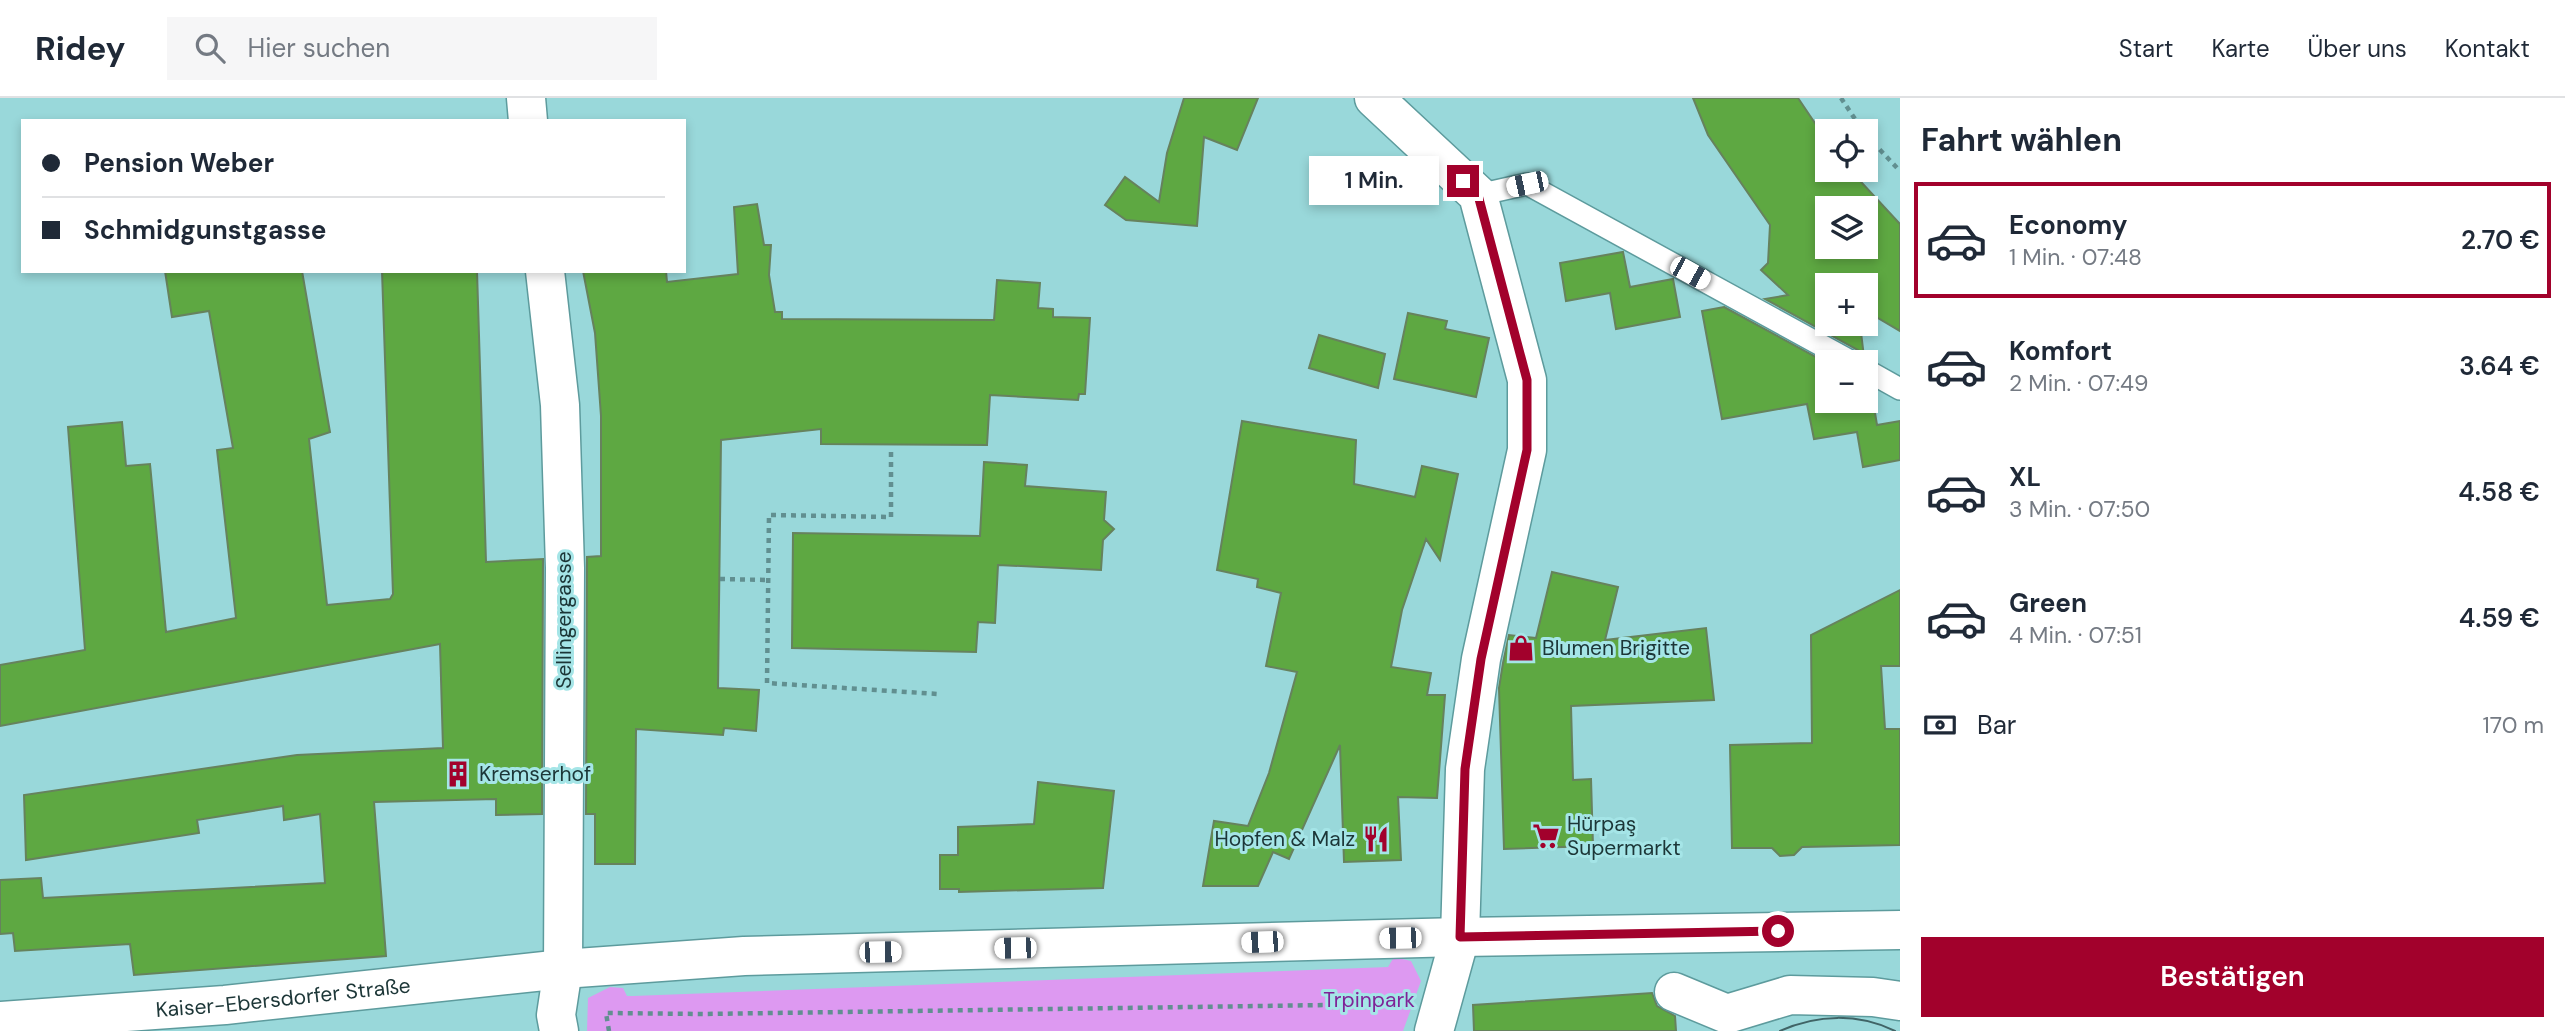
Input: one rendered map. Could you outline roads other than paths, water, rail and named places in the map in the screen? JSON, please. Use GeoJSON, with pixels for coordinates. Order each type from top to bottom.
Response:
{"type":"FeatureCollection","features":[{"type":"Feature","properties":{"kind":"street"},"geometry":{"type":"LineString","coordinates":[[526,98],[528,119]]}},
{"type":"Feature","properties":{"kind":"street"},"geometry":{"type":"LineString","coordinates":[[1374,98],[1478,195],[1527,380],[1527,450],[1481,659],[1465,769],[1460,937],[1434,1031]]}},
{"type":"Feature","properties":{"kind":"street","name":"Sellingergasse"},"geometry":{"type":"LineString","coordinates":[[545,273],[560,405],[565,568],[563,970]]}},
{"type":"Feature","properties":{"kind":"street","name":"Kaiser-Ebersdorfer Straße"},"geometry":{"type":"LineString","coordinates":[[0,1021],[225,1005],[563,970],[744,956],[1460,937],[1900,930]]}},
{"type":"Feature","properties":{"kind":"street"},"geometry":{"type":"LineString","coordinates":[[559,1031],[556,1015],[563,970]]}},
{"type":"Feature","properties":{"kind":"street"},"geometry":{"type":"LineString","coordinates":[[1674,992],[1727,1014],[1790,995],[1873,997],[1900,1002]]}},
{"type":"Feature","properties":{"kind":"lane"},"geometry":{"type":"LineString","coordinates":[[1478,195],[1527,184],[1830,350]]}},
{"type":"Feature","properties":{"kind":"lane"},"geometry":{"type":"LineString","coordinates":[[1878,377],[1900,389]]}},
{"type":"Feature","properties":{"kind":"tram line"},"geometry":{"type":"LineString","coordinates":[[1780,1031],[1808,1021],[1838,1018],[1867,1021],[1895,1031]]}},
{"type":"Feature","properties":{"kind":"place","name":"Blumen Brigitte"},"geometry":{"type":"Point","coordinates":[1521,648]}},
{"type":"Feature","properties":{"kind":"place","name":"Kremserhof"},"geometry":{"type":"Point","coordinates":[458,774]}},
{"type":"Feature","properties":{"kind":"place","name":"Hürpaş Supermarkt"},"geometry":{"type":"Point","coordinates":[1546,836]}},
{"type":"Feature","properties":{"kind":"place","name":"Hopfen & Malz"},"geometry":{"type":"Point","coordinates":[1376,839]}},
{"type":"Feature","properties":{"kind":"park label","name":"Trpinpark"},"geometry":{"type":"Point","coordinates":[1369,1000]}}]}
